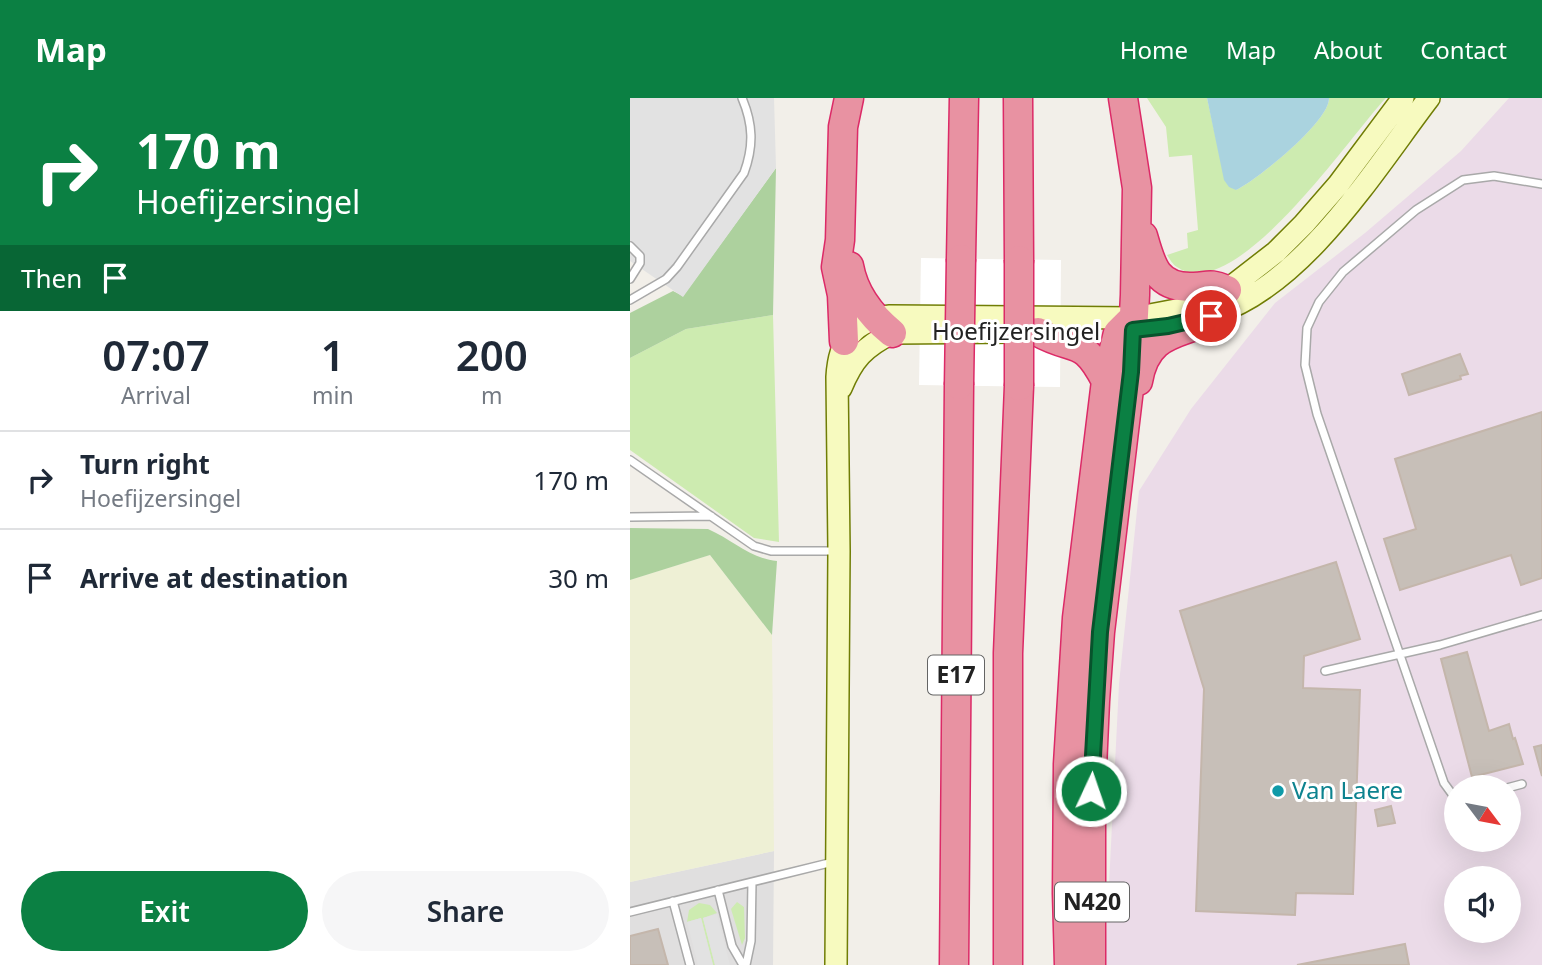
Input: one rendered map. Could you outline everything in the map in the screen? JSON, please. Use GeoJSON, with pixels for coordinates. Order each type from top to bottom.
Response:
{"type":"FeatureCollection","features":[{"type":"Feature","properties":{"kind":"highway"},"geometry":{"type":"LineString","coordinates":[[845,341],[836,267],[840,240],[843,127],[849,98]]}},
{"type":"Feature","properties":{"kind":"highway","name":"E17"},"geometry":{"type":"LineString","coordinates":[[954,965],[964,98]]}},
{"type":"Feature","properties":{"kind":"highway","name":"E17"},"geometry":{"type":"LineString","coordinates":[[1008,965],[1009,653],[1019,386],[1018,98]]}},
{"type":"Feature","properties":{"kind":"highway"},"geometry":{"type":"LineString","coordinates":[[1123,98],[1137,188],[1128,327]]}},
{"type":"Feature","properties":{"kind":"highway"},"geometry":{"type":"LineString","coordinates":[[1125,420],[1137,389],[1143,359],[1151,348],[1174,332],[1214,319],[1226,300],[1209,283],[1193,288],[1176,286],[1160,278],[1148,255],[1137,217]]}},
{"type":"Feature","properties":{"kind":"highway"},"geometry":{"type":"LineString","coordinates":[[840,240],[852,283],[883,325]]}},
{"type":"Feature","properties":{"kind":"highway","name":"N420"},"geometry":{"type":"LineString","coordinates":[[1069,965],[1067,832],[1071,695],[1084,554],[1106,381],[1128,327]]}},
{"type":"Feature","properties":{"kind":"highway","name":"N420"},"geometry":{"type":"LineString","coordinates":[[1091,965],[1091,791],[1095,701],[1100,632],[1125,420],[1128,327]]}},
{"type":"Feature","properties":{"kind":"highway"},"geometry":{"type":"LineString","coordinates":[[1038,332],[1052,340],[1084,348],[1095,359],[1106,381]]}},
{"type":"Feature","properties":{"kind":"street","name":"Hoefijzersingel"},"geometry":{"type":"LineString","coordinates":[[1226,300],[1304,224],[1403,98]]}},
{"type":"Feature","properties":{"kind":"street","name":"Hoefijzersingel"},"geometry":{"type":"LineString","coordinates":[[883,325],[1038,332],[1128,327],[1259,290],[1295,264],[1325,233],[1429,98]]}},
{"type":"Feature","properties":{"kind":"street","name":"Hoefijzersingel"},"geometry":{"type":"LineString","coordinates":[[883,325],[890,316],[1128,327]]}},
{"type":"Feature","properties":{"kind":"street"},"geometry":{"type":"LineString","coordinates":[[836,965],[838,356],[852,331],[883,325]]}},
{"type":"Feature","properties":{"kind":"street"},"geometry":{"type":"LineString","coordinates":[[837,401],[848,371],[858,356],[874,342],[883,325]]}},
{"type":"Feature","properties":{"kind":"lane"},"geometry":{"type":"LineString","coordinates":[[630,300],[666,279],[677,267],[744,173],[751,156],[753,136],[743,98]]}},
{"type":"Feature","properties":{"kind":"lane"},"geometry":{"type":"LineString","coordinates":[[1444,783],[1317,414],[1305,365],[1307,328],[1319,302],[1343,272],[1416,210],[1463,180],[1494,176],[1542,184]]}},
{"type":"Feature","properties":{"kind":"lane"},"geometry":{"type":"LineString","coordinates":[[630,246],[640,256],[640,263],[630,279]]}},
{"type":"Feature","properties":{"kind":"lane"},"geometry":{"type":"LineString","coordinates":[[630,460],[762,549],[839,551]]}},
{"type":"Feature","properties":{"kind":"lane"},"geometry":{"type":"LineString","coordinates":[[630,517],[711,516]]}},
{"type":"Feature","properties":{"kind":"lane"},"geometry":{"type":"LineString","coordinates":[[1325,671],[1400,656],[1542,615]]}},
{"type":"Feature","properties":{"kind":"lane"},"geometry":{"type":"LineString","coordinates":[[630,912],[837,861]]}},
{"type":"Feature","properties":{"kind":"lane"},"geometry":{"type":"LineString","coordinates":[[745,965],[751,941],[752,882]]}},
{"type":"Feature","properties":{"kind":"lane"},"geometry":{"type":"LineString","coordinates":[[718,890],[732,946],[745,965]]}},
{"type":"Feature","properties":{"kind":"lane"},"geometry":{"type":"LineString","coordinates":[[673,901],[690,965]]}},
{"type":"Feature","properties":{"kind":"shaded area"},"geometry":{"type":"Polygon","coordinates":[[[630,98],[774,98],[776,168],[683,297],[630,261],[630,98]]]}},
{"type":"Feature","properties":{"kind":"shaded area"},"geometry":{"type":"Polygon","coordinates":[[[1509,98],[1542,98],[1542,965],[1105,965],[1119,684],[1139,491],[1191,409],[1275,303],[1365,233],[1461,151],[1509,98]]]}},
{"type":"Feature","properties":{"kind":"shaded area"},"geometry":{"type":"Polygon","coordinates":[[[774,851],[773,965],[630,965],[630,882],[774,851]]]}},
{"type":"Feature","properties":{"kind":"shaded area"},"geometry":{"type":"Polygon","coordinates":[[[717,914],[730,965],[715,965],[703,918],[717,914]]]}},
{"type":"Feature","properties":{"kind":"shaded area"},"geometry":{"type":"Polygon","coordinates":[[[701,918],[713,965],[698,965],[687,922],[701,918]]]}},
{"type":"Feature","properties":{"kind":"green space"},"geometry":{"type":"Polygon","coordinates":[[[1147,98],[1207,98],[1221,161],[1236,190],[1260,175],[1306,135],[1318,121],[1329,98],[1386,98],[1320,178],[1260,241],[1229,263],[1201,273],[1177,267],[1167,255],[1188,248],[1187,233],[1198,230],[1192,155],[1169,157],[1166,127],[1147,98]]]}},
{"type":"Feature","properties":{"kind":"green space"},"geometry":{"type":"Polygon","coordinates":[[[776,168],[773,315],[686,329],[630,358],[630,313],[673,291],[683,296],[776,168]]]}},
{"type":"Feature","properties":{"kind":"green space"},"geometry":{"type":"Polygon","coordinates":[[[773,315],[779,542],[754,538],[630,450],[630,358],[686,329],[773,315]]]}},
{"type":"Feature","properties":{"kind":"green space"},"geometry":{"type":"Polygon","coordinates":[[[630,528],[708,529],[749,552],[777,561],[772,635],[710,555],[630,580],[630,528]]]}},
{"type":"Feature","properties":{"kind":"green space"},"geometry":{"type":"Polygon","coordinates":[[[710,555],[772,635],[774,851],[630,882],[630,580],[710,555]]]}},
{"type":"Feature","properties":{"kind":"green space"},"geometry":{"type":"Polygon","coordinates":[[[737,902],[744,907],[745,938],[742,945],[731,909],[737,902]]]}},
{"type":"Feature","properties":{"kind":"green space"},"geometry":{"type":"Polygon","coordinates":[[[699,903],[710,905],[717,913],[703,918],[715,965],[701,918],[687,922],[689,910],[699,903]]]}},
{"type":"Feature","properties":{"kind":"water"},"geometry":{"type":"Polygon","coordinates":[[[1207,98],[1329,98],[1318,121],[1306,135],[1260,175],[1236,190],[1229,187],[1224,180],[1207,98]]]}},
{"type":"Feature","properties":{"kind":"pier"},"geometry":{"type":"Polygon","coordinates":[[[921,258],[1061,260],[1060,387],[919,385],[921,258]]]}},
{"type":"Feature","properties":{"kind":"building"},"geometry":{"type":"Polygon","coordinates":[[[1460,354],[1468,374],[1460,376],[1461,379],[1409,395],[1402,374],[1460,354]]]}},
{"type":"Feature","properties":{"kind":"building"},"geometry":{"type":"Polygon","coordinates":[[[1542,412],[1542,578],[1521,585],[1511,555],[1400,590],[1384,539],[1416,529],[1395,459],[1542,412]]]}},
{"type":"Feature","properties":{"kind":"building","name":"Van Laere"},"geometry":{"type":"Polygon","coordinates":[[[1336,562],[1360,639],[1304,656],[1303,688],[1360,690],[1353,894],[1296,893],[1295,915],[1196,911],[1204,689],[1180,611],[1336,562]]]}},
{"type":"Feature","properties":{"kind":"building"},"geometry":{"type":"Polygon","coordinates":[[[1467,652],[1489,731],[1509,724],[1523,764],[1471,775],[1441,659],[1467,652]]]}},
{"type":"Feature","properties":{"kind":"building"},"geometry":{"type":"Polygon","coordinates":[[[1542,745],[1542,776],[1534,747],[1542,745]]]}},
{"type":"Feature","properties":{"kind":"building"},"geometry":{"type":"Polygon","coordinates":[[[1391,806],[1395,823],[1378,826],[1375,810],[1391,806]]]}},
{"type":"Feature","properties":{"kind":"building"},"geometry":{"type":"Polygon","coordinates":[[[658,929],[668,965],[630,965],[630,936],[658,929]]]}},
{"type":"Feature","properties":{"kind":"building"},"geometry":{"type":"Polygon","coordinates":[[[1405,944],[1409,965],[1297,965],[1405,944]]]}},
{"type":"Feature","properties":{"kind":"place","name":"Van Laere"},"geometry":{"type":"Point","coordinates":[1278,791]}},
{"type":"Feature","properties":{"kind":"route"},"geometry":{"type":"LineString","coordinates":[[1091,791],[1100,632],[1119,482],[1133,330],[1168,326],[1211,316]]}}]}
